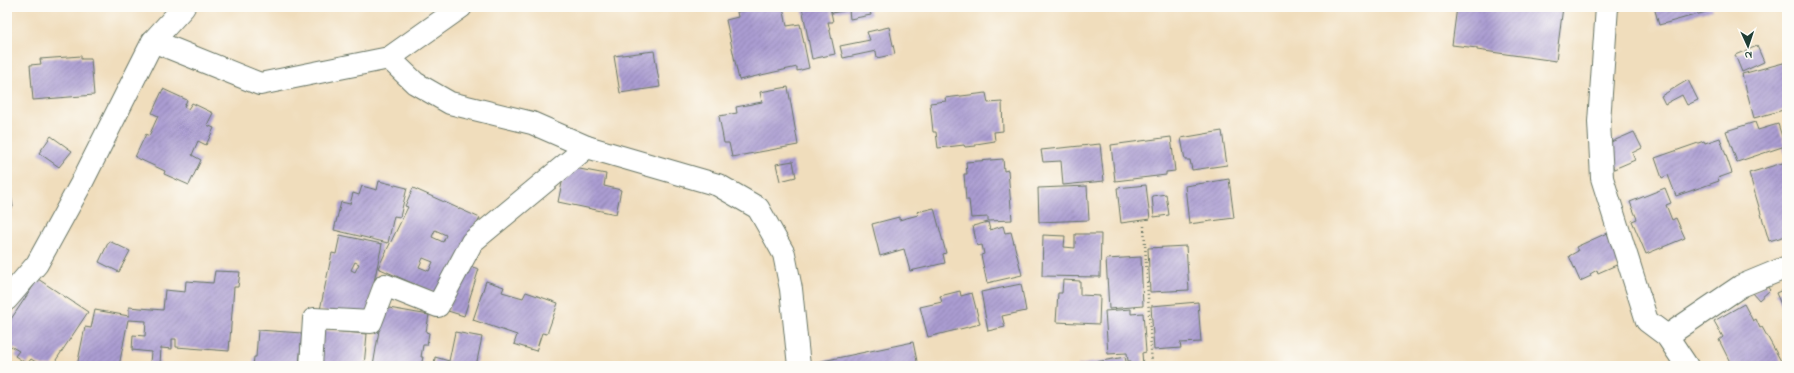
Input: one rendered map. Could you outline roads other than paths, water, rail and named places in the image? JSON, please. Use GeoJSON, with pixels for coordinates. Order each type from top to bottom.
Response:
{"type":"FeatureCollection","features":[{"type":"Feature","properties":{"kind":"street"},"geometry":{"type":"LineString","coordinates":[[7,299],[37,264],[81,184],[153,41],[184,7]]}},
{"type":"Feature","properties":{"kind":"street"},"geometry":{"type":"LineString","coordinates":[[153,41],[260,84],[389,58],[461,7]]}},
{"type":"Feature","properties":{"kind":"street"},"geometry":{"type":"LineString","coordinates":[[1607,7],[1599,122],[1602,178],[1646,322],[1667,336],[1687,366]]}},
{"type":"Feature","properties":{"kind":"street"},"geometry":{"type":"LineString","coordinates":[[389,58],[414,83],[450,104],[532,123],[587,147],[718,185],[758,208],[784,254],[791,289],[799,366]]}},
{"type":"Feature","properties":{"kind":"street"},"geometry":{"type":"LineString","coordinates":[[311,366],[314,319],[371,322],[384,285],[438,306],[472,242],[587,147]]}},
{"type":"Feature","properties":{"kind":"street"},"geometry":{"type":"LineString","coordinates":[[1667,336],[1741,286],[1787,267]]}}]}
